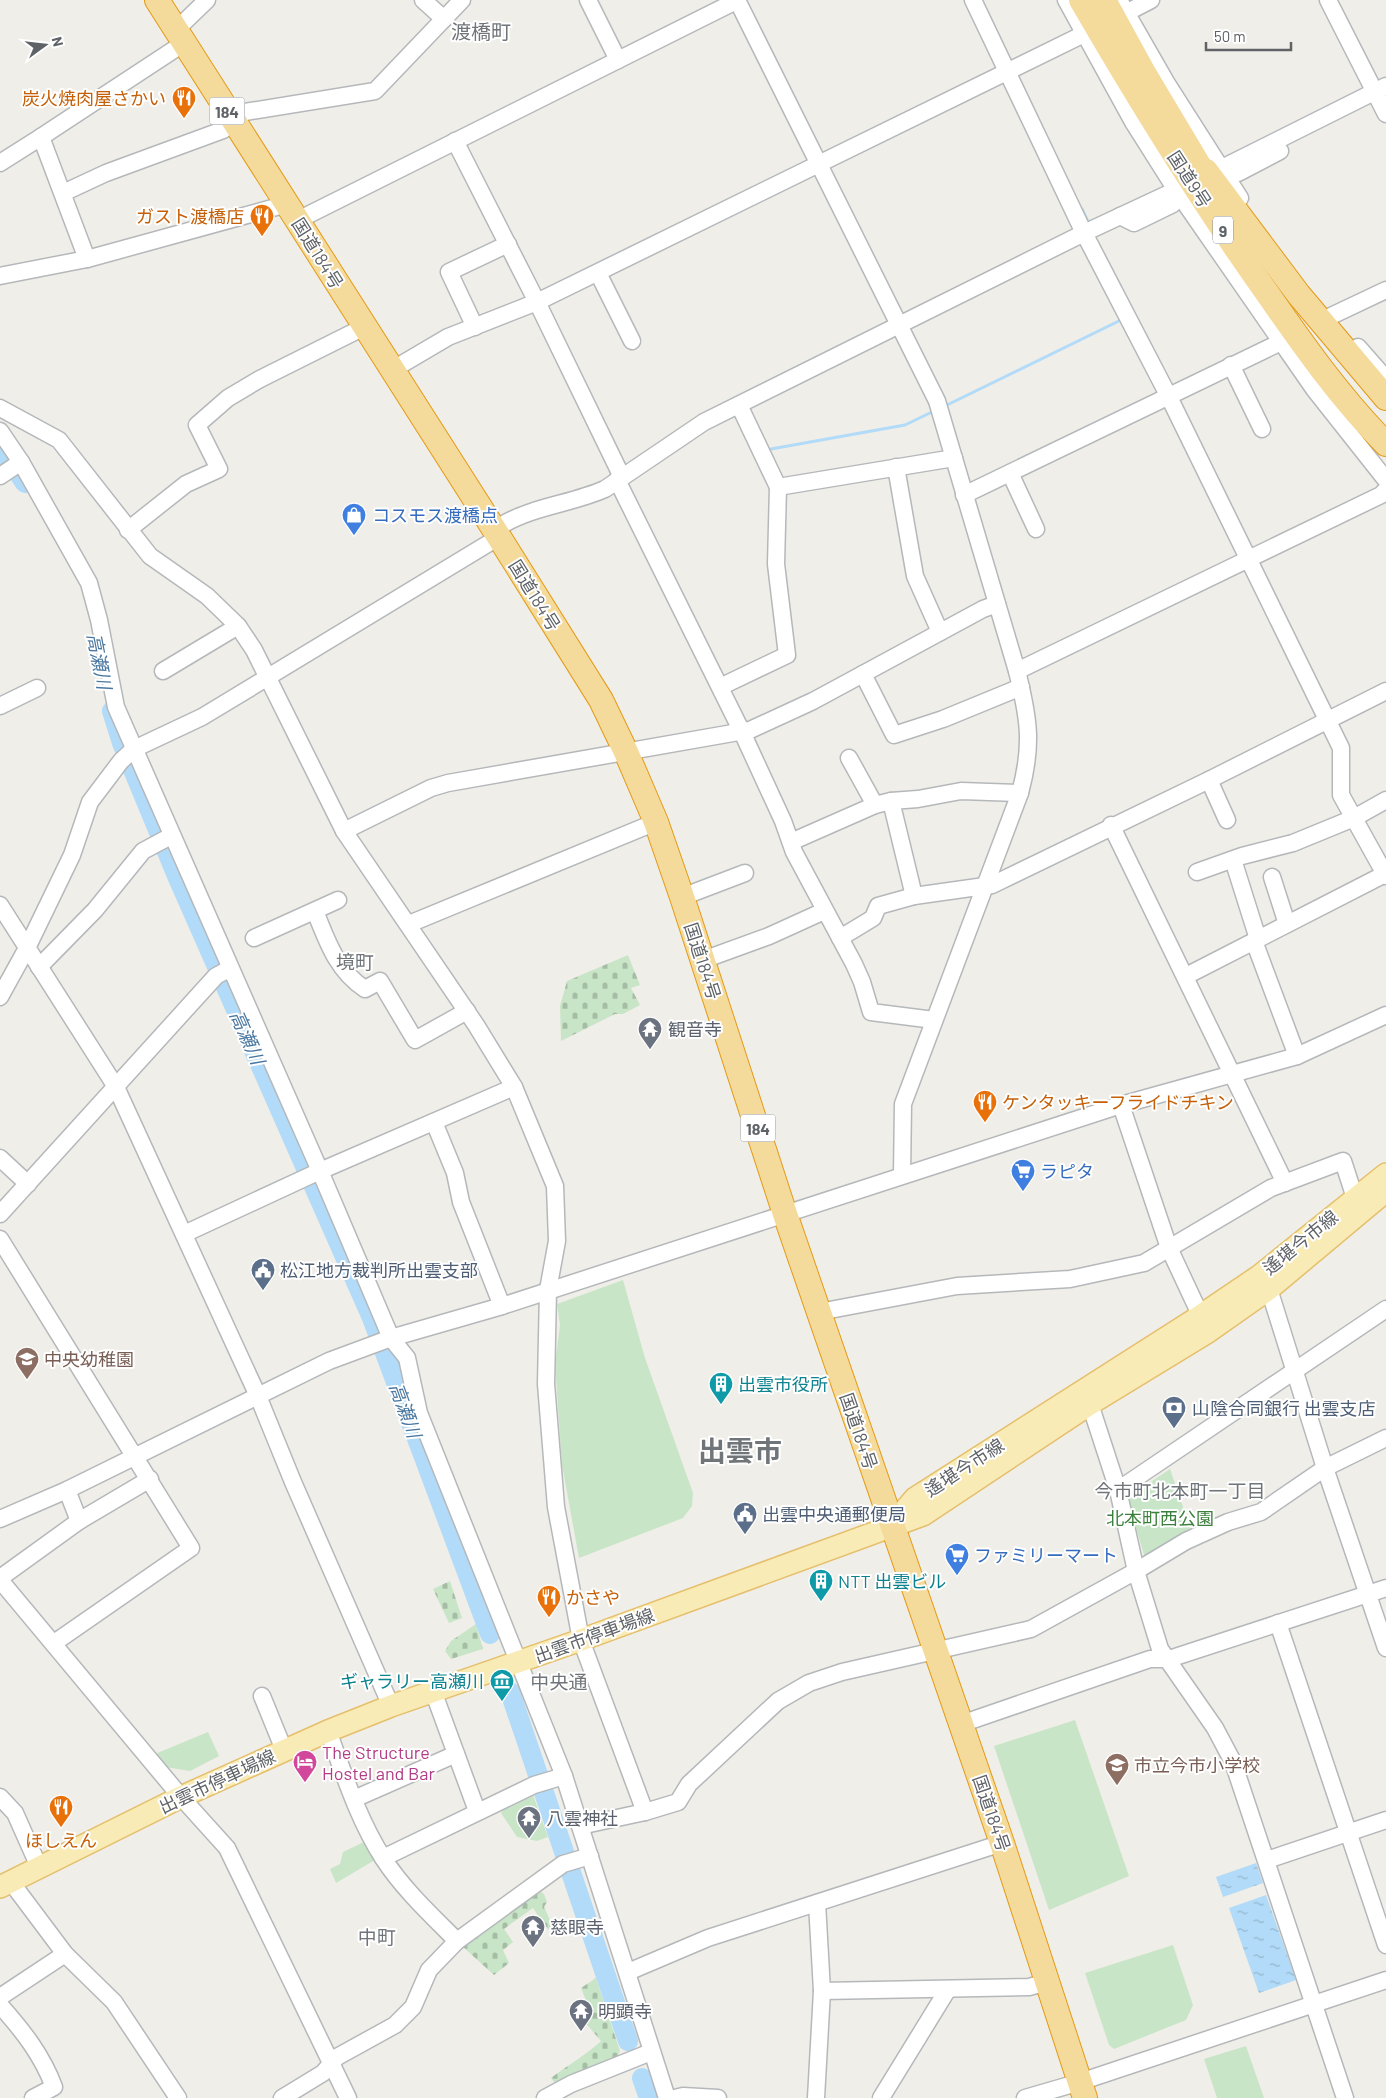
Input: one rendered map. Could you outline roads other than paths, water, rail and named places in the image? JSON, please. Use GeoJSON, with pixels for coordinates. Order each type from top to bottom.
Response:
{"type":"FeatureCollection","features":[{"type":"Feature","properties":{"kind":"highway","name":"国道184号"},"geometry":{"type":"LineString","coordinates":[[157,0],[601,700],[626,752],[656,822],[682,897],[785,1214],[891,1526],[1002,1843],[1083,2090]]}},
{"type":"Feature","properties":{"kind":"highway","name":"国道9号"},"geometry":{"type":"LineString","coordinates":[[1081,0],[1230,254],[1290,341],[1386,444]]}},
{"type":"Feature","properties":{"kind":"highway","name":"国道9号"},"geometry":{"type":"LineString","coordinates":[[1104,0],[1144,73],[1238,231],[1287,306],[1386,437]]}},
{"type":"Feature","properties":{"kind":"highway","name":"9"},"geometry":{"type":"LineString","coordinates":[[1196,158],[1259,245],[1382,386]]}},
{"type":"Feature","properties":{"kind":"highway","name":"9"},"geometry":{"type":"LineString","coordinates":[[1290,341],[1324,382],[1344,419],[1386,462]]}},
{"type":"Feature","properties":{"kind":"main road","name":"遙堪今市線"},"geometry":{"type":"LineString","coordinates":[[1264,1283],[1355,1198],[1386,1174]]}},
{"type":"Feature","properties":{"kind":"main road","name":"遙堪今市線"},"geometry":{"type":"LineString","coordinates":[[891,1526],[923,1515],[1085,1398],[1204,1324],[1264,1283],[1386,1191]]}},
{"type":"Feature","properties":{"kind":"main road","name":"出雲市停車場線"},"geometry":{"type":"LineString","coordinates":[[6,1885],[181,1797],[328,1731],[391,1706],[581,1640],[891,1526]]}},
{"type":"Feature","properties":{"kind":"street"},"geometry":{"type":"LineString","coordinates":[[0,163],[41,137],[180,37],[207,0]]}},
{"type":"Feature","properties":{"kind":"street"},"geometry":{"type":"LineString","coordinates":[[422,0],[444,18]]}},
{"type":"Feature","properties":{"kind":"street"},"geometry":{"type":"LineString","coordinates":[[63,193],[106,172],[223,130],[245,112],[375,91],[462,0]]}},
{"type":"Feature","properties":{"kind":"street"},"geometry":{"type":"LineString","coordinates":[[588,0],[618,60]]}},
{"type":"Feature","properties":{"kind":"street"},"geometry":{"type":"LineString","coordinates":[[0,276],[86,259],[293,212],[455,141],[738,0],[937,401],[1017,671],[1030,739],[1028,766],[1020,793],[987,886],[903,1104],[902,1174]]}},
{"type":"Feature","properties":{"kind":"street"},"geometry":{"type":"LineString","coordinates":[[973,0],[1084,233],[1168,395],[1341,748],[1341,795],[1385,871],[1186,976]]}},
{"type":"Feature","properties":{"kind":"street"},"geometry":{"type":"LineString","coordinates":[[1066,0],[1121,100],[1172,204],[1230,254]]}},
{"type":"Feature","properties":{"kind":"street"},"geometry":{"type":"LineString","coordinates":[[1151,0],[1122,6],[1220,169],[1268,238],[1331,316],[1382,386]]}},
{"type":"Feature","properties":{"kind":"street"},"geometry":{"type":"LineString","coordinates":[[1328,0],[1380,89],[1386,114]]}},
{"type":"Feature","properties":{"kind":"street"},"geometry":{"type":"LineString","coordinates":[[392,370],[448,337],[538,302],[821,165],[1084,34]]}},
{"type":"Feature","properties":{"kind":"street"},"geometry":{"type":"LineString","coordinates":[[1144,73],[1166,82]]}},
{"type":"Feature","properties":{"kind":"street"},"geometry":{"type":"LineString","coordinates":[[1220,169],[1282,144],[1380,89]]}},
{"type":"Feature","properties":{"kind":"street"},"geometry":{"type":"LineString","coordinates":[[1121,100],[1145,111]]}},
{"type":"Feature","properties":{"kind":"street"},"geometry":{"type":"LineString","coordinates":[[41,137],[86,259]]}},
{"type":"Feature","properties":{"kind":"street"},"geometry":{"type":"LineString","coordinates":[[455,141],[538,302],[620,479],[784,821],[790,842],[862,982],[871,1012],[934,1020]]}},
{"type":"Feature","properties":{"kind":"street"},"geometry":{"type":"LineString","coordinates":[[1244,174],[1282,144]]}},
{"type":"Feature","properties":{"kind":"street"},"geometry":{"type":"LineString","coordinates":[[0,997],[27,948],[72,855],[90,802],[121,761],[134,749],[202,717],[266,676],[499,537],[502,525],[521,514],[591,496],[620,479],[688,431],[739,405],[1084,233],[1172,204]]}},
{"type":"Feature","properties":{"kind":"street"},"geometry":{"type":"LineString","coordinates":[[1127,220],[1143,229],[1172,204]]}},
{"type":"Feature","properties":{"kind":"street"},"geometry":{"type":"LineString","coordinates":[[474,327],[449,272],[508,244]]}},
{"type":"Feature","properties":{"kind":"street"},"geometry":{"type":"LineString","coordinates":[[598,273],[632,341]]}},
{"type":"Feature","properties":{"kind":"street"},"geometry":{"type":"LineString","coordinates":[[1331,316],[1386,290]]}},
{"type":"Feature","properties":{"kind":"street"},"geometry":{"type":"LineString","coordinates":[[128,530],[186,484],[219,469],[197,425],[209,414],[228,398],[260,379],[364,327]]}},
{"type":"Feature","properties":{"kind":"street"},"geometry":{"type":"LineString","coordinates":[[964,495],[1161,402],[1168,395],[1231,365],[1290,341]]}},
{"type":"Feature","properties":{"kind":"street"},"geometry":{"type":"LineString","coordinates":[[1231,365],[1262,429]]}},
{"type":"Feature","properties":{"kind":"street"},"geometry":{"type":"LineString","coordinates":[[720,687],[787,655],[776,564],[778,487],[739,405]]}},
{"type":"Feature","properties":{"kind":"street"},"geometry":{"type":"LineString","coordinates":[[0,408],[58,440],[150,556],[207,596],[238,626],[254,650],[344,831],[467,1011],[514,1087],[555,1186],[557,1241],[548,1290],[546,1384],[556,1507],[581,1640],[646,1812]]}},
{"type":"Feature","properties":{"kind":"street"},"geometry":{"type":"LineString","coordinates":[[1017,671],[1340,514],[1382,486],[1344,419]]}},
{"type":"Feature","properties":{"kind":"street"},"geometry":{"type":"LineString","coordinates":[[0,431],[21,462],[89,583],[99,620],[116,707],[229,969],[320,1171],[391,1338],[408,1358],[419,1413],[564,1776],[667,2098]]}},
{"type":"Feature","properties":{"kind":"street"},"geometry":{"type":"LineString","coordinates":[[778,487],[954,458]]}},
{"type":"Feature","properties":{"kind":"street"},"geometry":{"type":"LineString","coordinates":[[0,476],[21,462]]}},
{"type":"Feature","properties":{"kind":"street"},"geometry":{"type":"LineString","coordinates":[[896,467],[915,576],[940,632]]}},
{"type":"Feature","properties":{"kind":"street"},"geometry":{"type":"LineString","coordinates":[[1010,473],[1036,529]]}},
{"type":"Feature","properties":{"kind":"street"},"geometry":{"type":"LineString","coordinates":[[344,831],[431,788],[448,782],[742,732],[767,724],[982,609],[997,604]]}},
{"type":"Feature","properties":{"kind":"street"},"geometry":{"type":"LineString","coordinates":[[163,671],[238,626]]}},
{"type":"Feature","properties":{"kind":"street"},"geometry":{"type":"LineString","coordinates":[[863,674],[894,735],[943,719],[1021,687]]}},
{"type":"Feature","properties":{"kind":"street"},"geometry":{"type":"LineString","coordinates":[[0,706],[37,688]]}},
{"type":"Feature","properties":{"kind":"street"},"geometry":{"type":"LineString","coordinates":[[840,938],[873,918],[878,906],[914,896],[987,886],[1209,780],[1386,691]]}},
{"type":"Feature","properties":{"kind":"street"},"geometry":{"type":"LineString","coordinates":[[850,758],[875,805]]}},
{"type":"Feature","properties":{"kind":"street"},"geometry":{"type":"LineString","coordinates":[[1209,780],[1227,820]]}},
{"type":"Feature","properties":{"kind":"street"},"geometry":{"type":"LineString","coordinates":[[790,842],[875,805],[891,801],[918,799],[961,791],[1020,793]]}},
{"type":"Feature","properties":{"kind":"street"},"geometry":{"type":"LineString","coordinates":[[1197,872],[1242,856],[1293,843],[1354,818],[1386,800]]}},
{"type":"Feature","properties":{"kind":"street"},"geometry":{"type":"LineString","coordinates":[[891,801],[914,896]]}},
{"type":"Feature","properties":{"kind":"street"},"geometry":{"type":"LineString","coordinates":[[409,924],[656,822]]}},
{"type":"Feature","properties":{"kind":"street"},"geometry":{"type":"LineString","coordinates":[[1111,826],[1234,1073],[1285,1183]]}},
{"type":"Feature","properties":{"kind":"street"},"geometry":{"type":"LineString","coordinates":[[39,967],[95,910],[143,851],[171,836]]}},
{"type":"Feature","properties":{"kind":"street"},"geometry":{"type":"LineString","coordinates":[[1235,866],[1256,940],[1297,1056]]}},
{"type":"Feature","properties":{"kind":"street"},"geometry":{"type":"LineString","coordinates":[[682,897],[745,873]]}},
{"type":"Feature","properties":{"kind":"street"},"geometry":{"type":"LineString","coordinates":[[1272,877],[1287,924]]}},
{"type":"Feature","properties":{"kind":"street"},"geometry":{"type":"LineString","coordinates":[[254,938],[338,900]]}},
{"type":"Feature","properties":{"kind":"street"},"geometry":{"type":"LineString","coordinates":[[0,905],[116,1087],[258,1396],[292,1482],[391,1706]]}},
{"type":"Feature","properties":{"kind":"street"},"geometry":{"type":"LineString","coordinates":[[315,911],[333,956],[357,984],[365,989],[380,981],[415,1040],[467,1011]]}},
{"type":"Feature","properties":{"kind":"street"},"geometry":{"type":"LineString","coordinates":[[703,960],[768,936],[824,911]]}},
{"type":"Feature","properties":{"kind":"street"},"geometry":{"type":"LineString","coordinates":[[0,1214],[216,976],[229,969]]}},
{"type":"Feature","properties":{"kind":"street"},"geometry":{"type":"LineString","coordinates":[[0,1519],[67,1490],[329,1361],[391,1338],[502,1306],[902,1174],[1122,1105],[1155,1098],[1234,1073],[1297,1056],[1386,1015]]}},
{"type":"Feature","properties":{"kind":"street"},"geometry":{"type":"LineString","coordinates":[[184,1234],[320,1171],[514,1087]]}},
{"type":"Feature","properties":{"kind":"street"},"geometry":{"type":"LineString","coordinates":[[1122,1105],[1169,1248],[1204,1324]]}},
{"type":"Feature","properties":{"kind":"street"},"geometry":{"type":"LineString","coordinates":[[434,1122],[455,1173],[461,1202],[502,1306]]}},
{"type":"Feature","properties":{"kind":"street"},"geometry":{"type":"LineString","coordinates":[[0,1158],[28,1184]]}},
{"type":"Feature","properties":{"kind":"street"},"geometry":{"type":"LineString","coordinates":[[818,1312],[957,1286],[1070,1279],[1144,1263],[1228,1211],[1271,1188],[1343,1161],[1355,1198]]}},
{"type":"Feature","properties":{"kind":"street"},"geometry":{"type":"LineString","coordinates":[[0,1239],[136,1456],[191,1548],[54,1643]]}},
{"type":"Feature","properties":{"kind":"street"},"geometry":{"type":"LineString","coordinates":[[1264,1283],[1295,1370],[1366,1594],[1386,1648]]}},
{"type":"Feature","properties":{"kind":"street"},"geometry":{"type":"LineString","coordinates":[[1118,1490],[1386,1309]]}},
{"type":"Feature","properties":{"kind":"street"},"geometry":{"type":"LineString","coordinates":[[1085,1398],[1118,1490],[1136,1572],[1160,1649],[1169,1659],[1215,1728],[1233,1762],[1345,2098]]}},
{"type":"Feature","properties":{"kind":"street"},"geometry":{"type":"LineString","coordinates":[[580,1826],[646,1812],[678,1802],[689,1784],[778,1701],[801,1688],[842,1672],[1031,1629],[1136,1572],[1186,1541],[1261,1512],[1325,1468],[1386,1438]]}},
{"type":"Feature","properties":{"kind":"street"},"geometry":{"type":"LineString","coordinates":[[150,1479],[80,1521],[0,1579],[181,1797],[227,1848],[348,2098]]}},
{"type":"Feature","properties":{"kind":"street"},"geometry":{"type":"LineString","coordinates":[[67,1490],[80,1521]]}},
{"type":"Feature","properties":{"kind":"street"},"geometry":{"type":"LineString","coordinates":[[961,1724],[1150,1659],[1169,1659],[1386,1588]]}},
{"type":"Feature","properties":{"kind":"street"},"geometry":{"type":"LineString","coordinates":[[1278,1623],[1386,1945]]}},
{"type":"Feature","properties":{"kind":"street"},"geometry":{"type":"LineString","coordinates":[[433,1691],[476,1811]]}},
{"type":"Feature","properties":{"kind":"street"},"geometry":{"type":"LineString","coordinates":[[262,1696],[284,1750]]}},
{"type":"Feature","properties":{"kind":"street"},"geometry":{"type":"LineString","coordinates":[[328,1731],[354,1799],[383,1858],[410,1894],[457,1941]]}},
{"type":"Feature","properties":{"kind":"street"},"geometry":{"type":"LineString","coordinates":[[354,1799],[456,1754]]}},
{"type":"Feature","properties":{"kind":"street"},"geometry":{"type":"LineString","coordinates":[[383,1858],[476,1811],[534,1785],[564,1776]]}},
{"type":"Feature","properties":{"kind":"street"},"geometry":{"type":"LineString","coordinates":[[0,1797],[15,1813],[39,1867]]}},
{"type":"Feature","properties":{"kind":"street"},"geometry":{"type":"LineString","coordinates":[[1267,1860],[1386,1820]]}},
{"type":"Feature","properties":{"kind":"street"},"geometry":{"type":"LineString","coordinates":[[628,1972],[708,1938],[1002,1843]]}},
{"type":"Feature","properties":{"kind":"street"},"geometry":{"type":"LineString","coordinates":[[282,2098],[323,2073],[333,2064],[337,2057],[394,2025],[412,2007],[429,1970],[457,1941],[563,1864],[590,1856]]}},
{"type":"Feature","properties":{"kind":"street"},"geometry":{"type":"LineString","coordinates":[[6,1885],[65,1954],[114,2002],[178,2098]]}},
{"type":"Feature","properties":{"kind":"street"},"geometry":{"type":"LineString","coordinates":[[816,2098],[822,1991],[817,1903]]}},
{"type":"Feature","properties":{"kind":"street"},"geometry":{"type":"LineString","coordinates":[[0,1997],[65,1954]]}},
{"type":"Feature","properties":{"kind":"street"},"geometry":{"type":"LineString","coordinates":[[1025,2098],[1083,2090],[1314,2004],[1386,1980]]}},
{"type":"Feature","properties":{"kind":"street"},"geometry":{"type":"LineString","coordinates":[[822,1991],[1029,1987],[1048,1982]]}},
{"type":"Feature","properties":{"kind":"street"},"geometry":{"type":"LineString","coordinates":[[881,2098],[948,1989]]}},
{"type":"Feature","properties":{"kind":"street"},"geometry":{"type":"LineString","coordinates":[[0,2006],[28,2038],[46,2065],[54,2087],[33,2098]]}},
{"type":"Feature","properties":{"kind":"street"},"geometry":{"type":"LineString","coordinates":[[545,2098],[571,2084],[651,2052]]}},
{"type":"Feature","properties":{"kind":"street"},"geometry":{"type":"LineString","coordinates":[[675,2098],[683,2096],[718,2098]]}},
{"type":"Feature","properties":{"kind":"water"},"geometry":{"type":"Polygon","coordinates":[[[1256,1863],[1263,1883],[1223,1897],[1216,1877],[1256,1863]]]}},
{"type":"Feature","properties":{"kind":"water"},"geometry":{"type":"Polygon","coordinates":[[[1266,1895],[1296,1980],[1259,1993],[1229,1908],[1266,1895]]]}},
{"type":"Feature","properties":{"kind":"waterway"},"geometry":{"type":"LineString","coordinates":[[1082,209],[1089,224]]}},
{"type":"Feature","properties":{"kind":"waterway"},"geometry":{"type":"LineString","coordinates":[[945,406],[1123,319]]}},
{"type":"Feature","properties":{"kind":"waterway"},"geometry":{"type":"LineString","coordinates":[[771,449],[905,425],[934,411]]}},
{"type":"Feature","properties":{"kind":"waterway","name":"高瀬川"},"geometry":{"type":"LineString","coordinates":[[0,446],[25,483]]}},
{"type":"Feature","properties":{"kind":"waterway","name":"高瀬川"},"geometry":{"type":"LineString","coordinates":[[112,711],[122,743],[177,876],[372,1318],[490,1634]]}},
{"type":"Feature","properties":{"kind":"waterway","name":"高瀬川"},"geometry":{"type":"LineString","coordinates":[[510,1692],[628,2041]]}},
{"type":"Feature","properties":{"kind":"waterway","name":"高瀬川"},"geometry":{"type":"LineString","coordinates":[[642,2078],[649,2098]]}},
{"type":"Feature","properties":{"kind":"place","name":"炭火焼肉屋さかい"},"geometry":{"type":"Point","coordinates":[184,119]}},
{"type":"Feature","properties":{"kind":"place","name":"ガスト渡橋店"},"geometry":{"type":"Point","coordinates":[262,237]}},
{"type":"Feature","properties":{"kind":"place","name":"コスモス渡橋点"},"geometry":{"type":"Point","coordinates":[354,536]}},
{"type":"Feature","properties":{"kind":"place","name":"観音寺"},"geometry":{"type":"Point","coordinates":[650,1050]}},
{"type":"Feature","properties":{"kind":"place","name":"ケンタッキーフライドチキン"},"geometry":{"type":"Point","coordinates":[985,1123]}},
{"type":"Feature","properties":{"kind":"place","name":"ラピタ"},"geometry":{"type":"Point","coordinates":[1023,1192]}},
{"type":"Feature","properties":{"kind":"place","name":"松江地方裁判所出雲支部"},"geometry":{"type":"Point","coordinates":[263,1291]}},
{"type":"Feature","properties":{"kind":"place","name":"中央幼稚園"},"geometry":{"type":"Point","coordinates":[27,1380]}},
{"type":"Feature","properties":{"kind":"place","name":"出雲市役所"},"geometry":{"type":"Point","coordinates":[721,1405]}},
{"type":"Feature","properties":{"kind":"place","name":"山陰合同銀行 出雲支店"},"geometry":{"type":"Point","coordinates":[1174,1429]}},
{"type":"Feature","properties":{"kind":"place","name":"出雲中央通郵便局"},"geometry":{"type":"Point","coordinates":[745,1535]}},
{"type":"Feature","properties":{"kind":"place","name":"ファミリーマート"},"geometry":{"type":"Point","coordinates":[957,1576]}},
{"type":"Feature","properties":{"kind":"place","name":"NTT 出雲ビル"},"geometry":{"type":"Point","coordinates":[821,1602]}},
{"type":"Feature","properties":{"kind":"place","name":"かさや"},"geometry":{"type":"Point","coordinates":[549,1618]}},
{"type":"Feature","properties":{"kind":"place","name":"ギャラリー高瀬川"},"geometry":{"type":"Point","coordinates":[502,1702]}},
{"type":"Feature","properties":{"kind":"place","name":"The Structure Hostel and Bar"},"geometry":{"type":"Point","coordinates":[305,1783]}},
{"type":"Feature","properties":{"kind":"place","name":"市立今市小学校"},"geometry":{"type":"Point","coordinates":[1117,1786]}},
{"type":"Feature","properties":{"kind":"place","name":"ほしえん"},"geometry":{"type":"Point","coordinates":[61,1828]}},
{"type":"Feature","properties":{"kind":"place","name":"八雲神社"},"geometry":{"type":"Point","coordinates":[529,1839]}},
{"type":"Feature","properties":{"kind":"place","name":"慈眼寺"},"geometry":{"type":"Point","coordinates":[533,1948]}},
{"type":"Feature","properties":{"kind":"place","name":"明顕寺"},"geometry":{"type":"Point","coordinates":[581,2032]}},
{"type":"Feature","properties":{"kind":"district","name":"渡橋町"},"geometry":{"type":"Point","coordinates":[481,31]}},
{"type":"Feature","properties":{"kind":"district","name":"境町"},"geometry":{"type":"Point","coordinates":[355,961]}},
{"type":"Feature","properties":{"kind":"district","name":"出雲市"},"geometry":{"type":"Point","coordinates":[740,1450]}},
{"type":"Feature","properties":{"kind":"district","name":"今市町北本町一丁目"},"geometry":{"type":"Point","coordinates":[1180,1490]}},
{"type":"Feature","properties":{"kind":"district","name":"中央通"},"geometry":{"type":"Point","coordinates":[559,1681]}},
{"type":"Feature","properties":{"kind":"district","name":"中町"},"geometry":{"type":"Point","coordinates":[377,1936]}},
{"type":"Feature","properties":{"kind":"park label","name":"北本町西公園"},"geometry":{"type":"Point","coordinates":[1160,1518]}}]}
